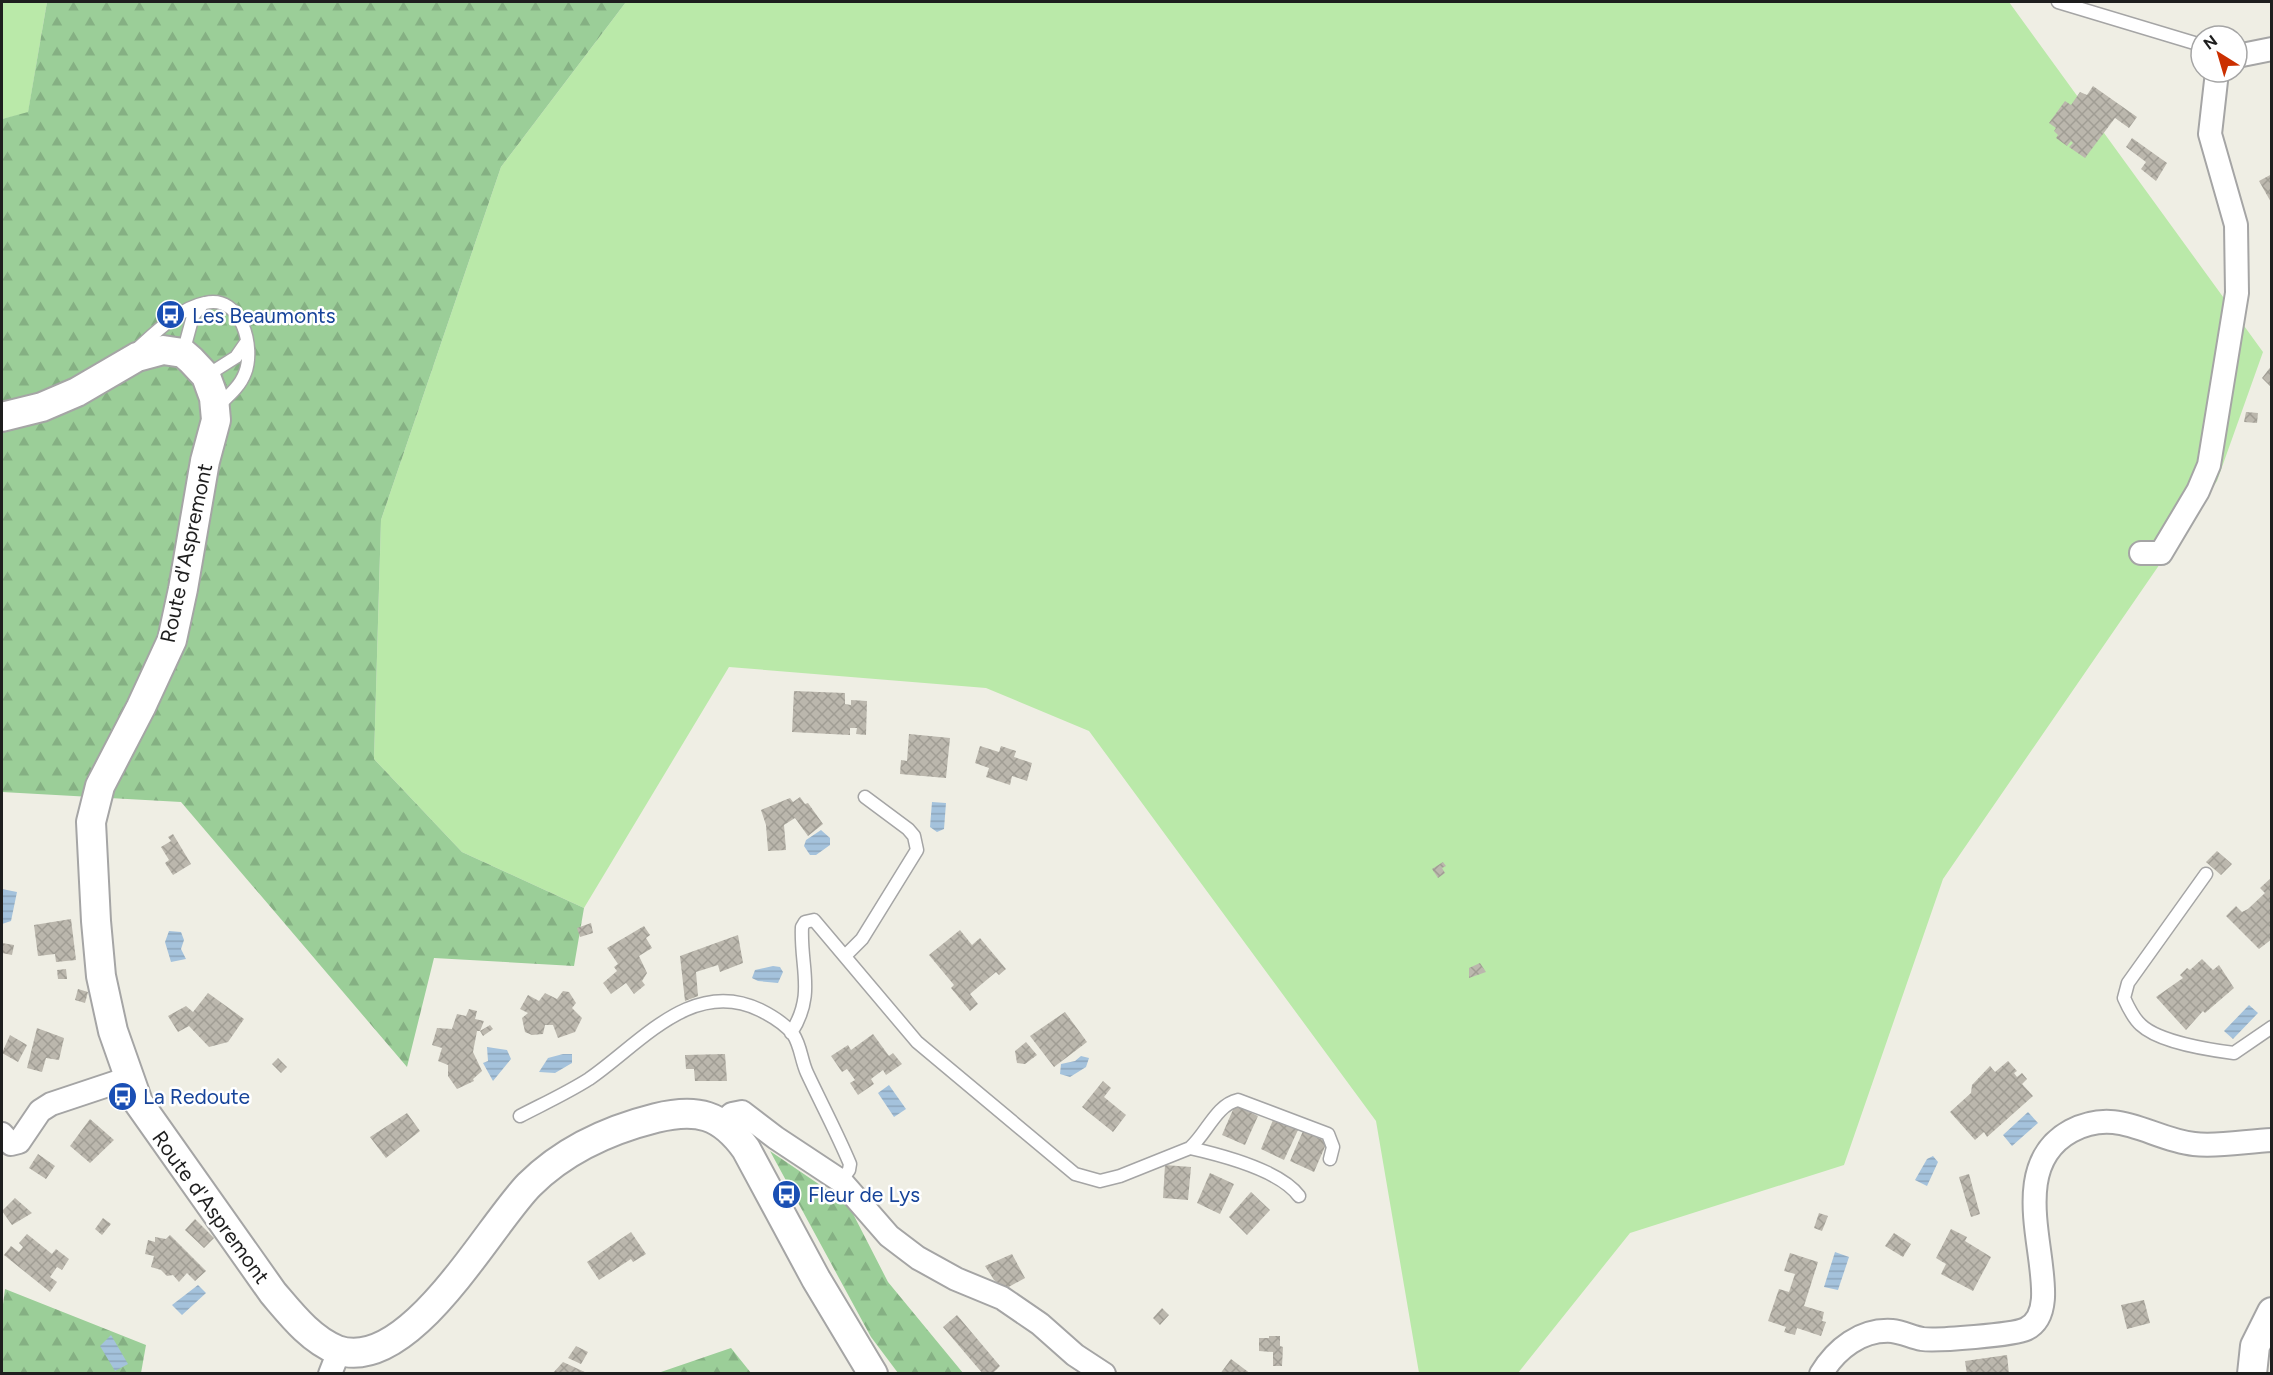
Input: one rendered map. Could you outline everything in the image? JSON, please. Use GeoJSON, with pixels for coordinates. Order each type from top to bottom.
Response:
{"type":"FeatureCollection","features":[{"type":"Feature","properties":{"kind":"street"},"geometry":{"type":"LineString","coordinates":[[2249,54],[2271,49]]}},
{"type":"Feature","properties":{"kind":"street"},"geometry":{"type":"LineString","coordinates":[[2141,553],[2161,553],[2198,491],[2209,465],[2237,293],[2236,225],[2210,134],[2216,84]]}},
{"type":"Feature","properties":{"kind":"street"},"geometry":{"type":"LineString","coordinates":[[2,417],[51,404],[77,392],[119,366],[157,352],[175,350],[183,353]]}},
{"type":"Feature","properties":{"kind":"street","name":"Route d'Aspremont"},"geometry":{"type":"LineString","coordinates":[[183,353],[206,376],[216,409],[216,420],[205,461],[183,589],[172,640],[141,707],[100,786],[91,822],[101,976],[113,1031],[129,1078],[138,1102],[153,1126],[273,1293],[319,1340],[334,1362],[383,1350],[406,1335],[440,1300],[508,1208],[549,1166],[606,1133],[670,1115],[690,1113],[708,1116],[722,1123],[734,1133],[746,1149],[816,1279],[873,1374]]}},
{"type":"Feature","properties":{"kind":"street"},"geometry":{"type":"LineString","coordinates":[[2,1134],[11,1144],[19,1142],[40,1111],[51,1104],[129,1078]]}},
{"type":"Feature","properties":{"kind":"street"},"geometry":{"type":"LineString","coordinates":[[722,1123],[732,1114],[742,1112],[776,1138],[841,1181],[890,1236],[918,1258],[957,1279],[1002,1298],[1040,1324],[1075,1355],[1104,1374]]}},
{"type":"Feature","properties":{"kind":"street"},"geometry":{"type":"LineString","coordinates":[[1821,1374],[1831,1358],[1842,1347],[1867,1334],[1890,1331],[1924,1339],[2018,1332],[2035,1324],[2039,1315],[2043,1274],[2034,1205],[2035,1183],[2038,1171],[2050,1149],[2070,1132],[2088,1125],[2110,1121],[2194,1144],[2271,1140]]}},
{"type":"Feature","properties":{"kind":"street"},"geometry":{"type":"LineString","coordinates":[[2252,1374],[2255,1346],[2271,1312]]}},
{"type":"Feature","properties":{"kind":"lane"},"geometry":{"type":"LineString","coordinates":[[2058,2],[2189,41]]}},
{"type":"Feature","properties":{"kind":"lane"},"geometry":{"type":"LineString","coordinates":[[183,353],[193,316],[206,303]]}},
{"type":"Feature","properties":{"kind":"lane"},"geometry":{"type":"LineString","coordinates":[[119,366],[163,327],[206,303],[222,304],[234,312],[243,324],[249,362],[243,379],[216,409]]}},
{"type":"Feature","properties":{"kind":"lane"},"geometry":{"type":"LineString","coordinates":[[206,376],[236,357],[246,344]]}},
{"type":"Feature","properties":{"kind":"lane"},"geometry":{"type":"LineString","coordinates":[[845,956],[862,939],[917,850],[914,836],[908,829],[865,797]]}},
{"type":"Feature","properties":{"kind":"lane"},"geometry":{"type":"LineString","coordinates":[[2206,874],[2128,983],[2124,998],[2142,1026],[2160,1036],[2211,1050],[2234,1053],[2271,1027]]}},
{"type":"Feature","properties":{"kind":"lane"},"geometry":{"type":"LineString","coordinates":[[792,1033],[806,1003],[806,972],[801,937],[805,922],[814,920],[917,1042],[1075,1174],[1100,1181],[1120,1176],[1190,1148],[1200,1139],[1222,1107],[1238,1100],[1328,1134],[1333,1147],[1330,1159]]}},
{"type":"Feature","properties":{"kind":"lane"},"geometry":{"type":"LineString","coordinates":[[520,1116],[586,1080],[672,1016],[707,1001],[728,1000],[746,1003],[782,1023],[798,1043],[806,1070],[850,1164],[849,1170],[841,1181]]}},
{"type":"Feature","properties":{"kind":"lane"},"geometry":{"type":"LineString","coordinates":[[1190,1148],[1274,1176],[1293,1188],[1299,1196]]}},
{"type":"Feature","properties":{"kind":"green space"},"geometry":{"type":"Polygon","coordinates":[[[2,2],[47,2],[28,113],[2,119],[2,2]]]}},
{"type":"Feature","properties":{"kind":"green space"},"geometry":{"type":"Polygon","coordinates":[[[47,2],[626,2],[501,167],[381,520],[374,759],[462,852],[584,908],[574,966],[434,958],[407,1067],[181,802],[2,792],[2,119],[28,112],[47,2]]]}},
{"type":"Feature","properties":{"kind":"green space"},"geometry":{"type":"Polygon","coordinates":[[[626,2],[2009,2],[2263,352],[2217,481],[1943,879],[1844,1165],[1630,1233],[1518,1373],[1419,1373],[1376,1121],[1089,731],[986,688],[729,667],[584,908],[462,852],[374,759],[381,520],[501,167],[626,2]]]}},
{"type":"Feature","properties":{"kind":"green space"},"geometry":{"type":"Polygon","coordinates":[[[770,1151],[848,1204],[888,1282],[963,1373],[898,1373],[871,1337],[770,1151]]]}},
{"type":"Feature","properties":{"kind":"green space"},"geometry":{"type":"Polygon","coordinates":[[[5,1289],[146,1345],[141,1373],[2,1374],[2,1312],[5,1289]]]}},
{"type":"Feature","properties":{"kind":"green space"},"geometry":{"type":"Polygon","coordinates":[[[731,1348],[751,1373],[658,1373],[731,1348]]]}},
{"type":"Feature","properties":{"kind":"water"},"geometry":{"type":"Polygon","coordinates":[[[932,802],[946,803],[944,829],[937,832],[930,827],[932,802]]]}},
{"type":"Feature","properties":{"kind":"water"},"geometry":{"type":"Polygon","coordinates":[[[821,830],[830,838],[830,845],[816,855],[810,855],[804,846],[806,840],[821,830]]]}},
{"type":"Feature","properties":{"kind":"water"},"geometry":{"type":"Polygon","coordinates":[[[2,889],[17,892],[11,921],[2,924],[2,889]]]}},
{"type":"Feature","properties":{"kind":"water"},"geometry":{"type":"Polygon","coordinates":[[[169,931],[181,932],[184,940],[181,949],[186,959],[171,962],[165,942],[169,931]]]}},
{"type":"Feature","properties":{"kind":"water"},"geometry":{"type":"Polygon","coordinates":[[[773,966],[780,967],[783,972],[778,983],[758,981],[752,978],[755,970],[773,966]]]}},
{"type":"Feature","properties":{"kind":"water"},"geometry":{"type":"Polygon","coordinates":[[[2249,1005],[2258,1013],[2233,1039],[2224,1031],[2249,1005]]]}},
{"type":"Feature","properties":{"kind":"water"},"geometry":{"type":"Polygon","coordinates":[[[487,1047],[507,1050],[511,1059],[493,1081],[483,1063],[488,1061],[487,1047]]]}},
{"type":"Feature","properties":{"kind":"water"},"geometry":{"type":"Polygon","coordinates":[[[572,1054],[572,1063],[555,1073],[539,1072],[548,1058],[572,1054]]]}},
{"type":"Feature","properties":{"kind":"water"},"geometry":{"type":"Polygon","coordinates":[[[1081,1056],[1089,1058],[1086,1067],[1070,1077],[1060,1074],[1061,1064],[1075,1061],[1081,1056]]]}},
{"type":"Feature","properties":{"kind":"water"},"geometry":{"type":"Polygon","coordinates":[[[889,1085],[906,1109],[894,1117],[878,1093],[889,1085]]]}},
{"type":"Feature","properties":{"kind":"water"},"geometry":{"type":"Polygon","coordinates":[[[2028,1112],[2038,1123],[2012,1146],[2003,1135],[2028,1112]]]}},
{"type":"Feature","properties":{"kind":"water"},"geometry":{"type":"Polygon","coordinates":[[[1933,1156],[1938,1162],[1927,1186],[1915,1180],[1927,1159],[1933,1156]]]}},
{"type":"Feature","properties":{"kind":"water"},"geometry":{"type":"Polygon","coordinates":[[[1835,1252],[1849,1257],[1838,1290],[1824,1287],[1835,1252]]]}},
{"type":"Feature","properties":{"kind":"water"},"geometry":{"type":"Polygon","coordinates":[[[198,1285],[206,1293],[182,1315],[172,1305],[198,1285]]]}},
{"type":"Feature","properties":{"kind":"water"},"geometry":{"type":"Polygon","coordinates":[[[111,1335],[128,1364],[115,1371],[100,1346],[111,1335]]]}},
{"type":"Feature","properties":{"kind":"building"},"geometry":{"type":"Polygon","coordinates":[[[2093,86],[2137,117],[2129,128],[2115,118],[2085,158],[2069,147],[2073,143],[2071,141],[2067,146],[2056,138],[2058,135],[2054,131],[2056,128],[2049,123],[2065,101],[2071,105],[2080,92],[2087,95],[2093,86]]]}},
{"type":"Feature","properties":{"kind":"building"},"geometry":{"type":"Polygon","coordinates":[[[2132,138],[2167,163],[2156,181],[2141,169],[2146,162],[2126,147],[2132,138]]]}},
{"type":"Feature","properties":{"kind":"building"},"geometry":{"type":"Polygon","coordinates":[[[2272,174],[2272,204],[2259,181],[2272,174]]]}},
{"type":"Feature","properties":{"kind":"building"},"geometry":{"type":"Polygon","coordinates":[[[2272,365],[2272,388],[2262,378],[2272,365]]]}},
{"type":"Feature","properties":{"kind":"building"},"geometry":{"type":"Polygon","coordinates":[[[2246,412],[2258,413],[2257,423],[2244,422],[2246,412]]]}},
{"type":"Feature","properties":{"kind":"building"},"geometry":{"type":"Polygon","coordinates":[[[794,691],[845,693],[845,704],[851,705],[851,700],[867,701],[866,735],[856,734],[857,728],[850,728],[850,735],[792,732],[794,691]]]}},
{"type":"Feature","properties":{"kind":"building"},"geometry":{"type":"Polygon","coordinates":[[[909,734],[950,738],[946,778],[900,774],[901,760],[907,761],[909,734]]]}},
{"type":"Feature","properties":{"kind":"building"},"geometry":{"type":"Polygon","coordinates":[[[980,746],[999,752],[1001,746],[1016,751],[1014,757],[1032,763],[1027,781],[1012,776],[1010,785],[986,777],[989,768],[975,763],[980,746]]]}},
{"type":"Feature","properties":{"kind":"building"},"geometry":{"type":"Polygon","coordinates":[[[800,797],[805,804],[808,803],[823,824],[808,836],[795,818],[784,825],[786,850],[768,851],[766,825],[761,810],[790,798],[793,802],[800,797]]]}},
{"type":"Feature","properties":{"kind":"building"},"geometry":{"type":"Polygon","coordinates":[[[173,834],[191,864],[173,875],[165,863],[169,860],[161,847],[171,841],[168,837],[173,834]]]}},
{"type":"Feature","properties":{"kind":"building"},"geometry":{"type":"Polygon","coordinates":[[[2217,851],[2232,864],[2221,875],[2206,862],[2217,851]]]}},
{"type":"Feature","properties":{"kind":"building"},"geometry":{"type":"Polygon","coordinates":[[[1443,862],[1446,866],[1442,868],[1445,873],[1438,878],[1432,869],[1443,862]]]}},
{"type":"Feature","properties":{"kind":"building"},"geometry":{"type":"Polygon","coordinates":[[[2272,877],[2272,939],[2259,949],[2226,916],[2236,906],[2242,912],[2248,909],[2265,893],[2260,888],[2272,877]]]}},
{"type":"Feature","properties":{"kind":"building"},"geometry":{"type":"Polygon","coordinates":[[[71,919],[76,960],[56,962],[55,954],[38,956],[34,925],[71,919]]]}},
{"type":"Feature","properties":{"kind":"building"},"geometry":{"type":"Polygon","coordinates":[[[591,923],[593,933],[580,937],[577,928],[591,923]]]}},
{"type":"Feature","properties":{"kind":"building"},"geometry":{"type":"Polygon","coordinates":[[[644,926],[650,935],[646,938],[652,948],[639,956],[647,973],[642,981],[645,985],[634,994],[626,983],[611,994],[603,983],[617,971],[614,967],[618,964],[607,948],[644,926]]]}},
{"type":"Feature","properties":{"kind":"building"},"geometry":{"type":"Polygon","coordinates":[[[960,930],[972,945],[980,938],[1006,969],[999,975],[996,972],[970,994],[978,1004],[970,1011],[951,988],[954,985],[929,955],[960,930]]]}},
{"type":"Feature","properties":{"kind":"building"},"geometry":{"type":"Polygon","coordinates":[[[738,935],[743,963],[720,972],[718,965],[696,972],[698,996],[685,1001],[680,956],[738,935]]]}},
{"type":"Feature","properties":{"kind":"building"},"geometry":{"type":"Polygon","coordinates":[[[2,943],[14,945],[12,955],[2,953],[2,943]]]}},
{"type":"Feature","properties":{"kind":"building"},"geometry":{"type":"Polygon","coordinates":[[[2202,959],[2213,970],[2219,965],[2234,988],[2205,1013],[2203,1011],[2186,1030],[2156,997],[2183,978],[2180,975],[2187,968],[2190,970],[2202,959]]]}},
{"type":"Feature","properties":{"kind":"building"},"geometry":{"type":"Polygon","coordinates":[[[1480,963],[1486,972],[1469,978],[1469,968],[1480,963]]]}},
{"type":"Feature","properties":{"kind":"building"},"geometry":{"type":"Polygon","coordinates":[[[66,969],[67,979],[58,979],[57,970],[66,969]]]}},
{"type":"Feature","properties":{"kind":"building"},"geometry":{"type":"Polygon","coordinates":[[[78,989],[88,992],[85,1003],[75,1000],[78,989]]]}},
{"type":"Feature","properties":{"kind":"building"},"geometry":{"type":"Polygon","coordinates":[[[563,991],[569,992],[576,1003],[572,1008],[582,1018],[575,1032],[558,1038],[553,1025],[545,1025],[543,1034],[532,1035],[525,1032],[522,1018],[528,1013],[520,1009],[528,995],[539,1001],[545,993],[557,999],[563,991]]]}},
{"type":"Feature","properties":{"kind":"building"},"geometry":{"type":"Polygon","coordinates":[[[208,993],[244,1019],[228,1042],[209,1047],[189,1026],[178,1032],[168,1016],[186,1006],[193,1012],[208,993]]]}},
{"type":"Feature","properties":{"kind":"building"},"geometry":{"type":"Polygon","coordinates":[[[469,1009],[477,1011],[475,1019],[484,1021],[480,1031],[477,1031],[473,1052],[482,1071],[473,1079],[474,1081],[457,1089],[448,1076],[448,1065],[438,1061],[442,1048],[432,1045],[437,1028],[452,1029],[457,1014],[466,1016],[469,1009]]]}},
{"type":"Feature","properties":{"kind":"building"},"geometry":{"type":"Polygon","coordinates":[[[1065,1012],[1087,1042],[1054,1067],[1030,1036],[1065,1012]]]}},
{"type":"Feature","properties":{"kind":"building"},"geometry":{"type":"Polygon","coordinates":[[[490,1025],[493,1029],[483,1036],[480,1031],[490,1025]]]}},
{"type":"Feature","properties":{"kind":"building"},"geometry":{"type":"Polygon","coordinates":[[[37,1028],[64,1038],[59,1060],[46,1058],[42,1072],[27,1068],[37,1028]]]}},
{"type":"Feature","properties":{"kind":"building"},"geometry":{"type":"Polygon","coordinates":[[[873,1034],[889,1056],[893,1053],[902,1064],[886,1075],[883,1070],[871,1079],[874,1084],[858,1095],[850,1083],[855,1080],[847,1069],[842,1072],[831,1056],[848,1045],[851,1050],[873,1034]]]}},
{"type":"Feature","properties":{"kind":"building"},"geometry":{"type":"Polygon","coordinates":[[[10,1035],[27,1045],[18,1062],[2,1053],[10,1035]]]}},
{"type":"Feature","properties":{"kind":"building"},"geometry":{"type":"Polygon","coordinates":[[[1026,1042],[1037,1055],[1025,1064],[1017,1063],[1015,1051],[1026,1042]]]}},
{"type":"Feature","properties":{"kind":"building"},"geometry":{"type":"Polygon","coordinates":[[[725,1054],[727,1081],[695,1081],[694,1069],[686,1069],[685,1055],[725,1054]]]}},
{"type":"Feature","properties":{"kind":"building"},"geometry":{"type":"Polygon","coordinates":[[[278,1058],[287,1067],[281,1073],[272,1064],[278,1058]]]}},
{"type":"Feature","properties":{"kind":"building"},"geometry":{"type":"Polygon","coordinates":[[[2008,1061],[2017,1071],[2014,1073],[2017,1077],[2022,1073],[2027,1079],[2022,1084],[2033,1096],[1987,1137],[1984,1132],[1975,1140],[1950,1112],[1971,1093],[1972,1085],[1990,1066],[1995,1072],[2008,1061]]]}},
{"type":"Feature","properties":{"kind":"building"},"geometry":{"type":"Polygon","coordinates":[[[1103,1081],[1111,1088],[1104,1097],[1126,1115],[1113,1132],[1082,1107],[1103,1081]]]}},
{"type":"Feature","properties":{"kind":"building"},"geometry":{"type":"Polygon","coordinates":[[[1235,1105],[1258,1116],[1245,1145],[1222,1135],[1235,1105]]]}},
{"type":"Feature","properties":{"kind":"building"},"geometry":{"type":"Polygon","coordinates":[[[407,1113],[420,1131],[386,1158],[370,1137],[407,1113]]]}},
{"type":"Feature","properties":{"kind":"building"},"geometry":{"type":"Polygon","coordinates":[[[90,1119],[114,1140],[90,1163],[70,1146],[90,1119]]]}},
{"type":"Feature","properties":{"kind":"building"},"geometry":{"type":"Polygon","coordinates":[[[1273,1120],[1298,1130],[1284,1160],[1261,1149],[1273,1120]]]}},
{"type":"Feature","properties":{"kind":"building"},"geometry":{"type":"Polygon","coordinates":[[[1303,1131],[1327,1142],[1314,1172],[1290,1161],[1303,1131]]]}},
{"type":"Feature","properties":{"kind":"building"},"geometry":{"type":"Polygon","coordinates":[[[38,1154],[55,1166],[46,1179],[29,1168],[38,1154]]]}},
{"type":"Feature","properties":{"kind":"building"},"geometry":{"type":"Polygon","coordinates":[[[1165,1165],[1191,1167],[1188,1200],[1163,1198],[1165,1165]]]}},
{"type":"Feature","properties":{"kind":"building"},"geometry":{"type":"Polygon","coordinates":[[[1210,1173],[1234,1184],[1220,1214],[1197,1203],[1210,1173]]]}},
{"type":"Feature","properties":{"kind":"building"},"geometry":{"type":"Polygon","coordinates":[[[1969,1174],[1980,1214],[1971,1217],[1959,1177],[1969,1174]]]}},
{"type":"Feature","properties":{"kind":"building"},"geometry":{"type":"Polygon","coordinates":[[[1251,1192],[1270,1210],[1247,1235],[1229,1217],[1251,1192]]]}},
{"type":"Feature","properties":{"kind":"building"},"geometry":{"type":"Polygon","coordinates":[[[15,1198],[32,1213],[12,1225],[2,1211],[15,1198]]]}},
{"type":"Feature","properties":{"kind":"building"},"geometry":{"type":"Polygon","coordinates":[[[1819,1213],[1828,1216],[1822,1231],[1814,1228],[1819,1213]]]}},
{"type":"Feature","properties":{"kind":"building"},"geometry":{"type":"Polygon","coordinates":[[[103,1218],[111,1224],[102,1235],[95,1229],[103,1218]]]}},
{"type":"Feature","properties":{"kind":"building"},"geometry":{"type":"Polygon","coordinates":[[[195,1219],[214,1238],[204,1248],[185,1230],[195,1219]]]}},
{"type":"Feature","properties":{"kind":"building"},"geometry":{"type":"Polygon","coordinates":[[[1951,1229],[1967,1237],[1965,1241],[1991,1257],[1973,1291],[1941,1274],[1946,1264],[1936,1258],[1951,1229]]]}},
{"type":"Feature","properties":{"kind":"building"},"geometry":{"type":"Polygon","coordinates":[[[631,1232],[646,1254],[633,1262],[631,1259],[599,1280],[587,1262],[631,1232]]]}},
{"type":"Feature","properties":{"kind":"building"},"geometry":{"type":"Polygon","coordinates":[[[1894,1233],[1911,1244],[1903,1257],[1885,1246],[1894,1233]]]}},
{"type":"Feature","properties":{"kind":"building"},"geometry":{"type":"Polygon","coordinates":[[[27,1234],[52,1254],[56,1249],[69,1259],[62,1270],[57,1267],[50,1277],[57,1282],[50,1292],[4,1255],[11,1246],[19,1252],[23,1247],[19,1243],[27,1234]]]}},
{"type":"Feature","properties":{"kind":"building"},"geometry":{"type":"Polygon","coordinates":[[[170,1235],[206,1271],[195,1281],[187,1273],[179,1282],[173,1275],[167,1276],[161,1270],[151,1267],[154,1256],[145,1254],[148,1240],[155,1242],[155,1237],[166,1239],[170,1235]]]}},
{"type":"Feature","properties":{"kind":"building"},"geometry":{"type":"Polygon","coordinates":[[[1790,1253],[1818,1262],[1804,1306],[1824,1312],[1822,1321],[1826,1322],[1821,1336],[1797,1328],[1795,1335],[1784,1332],[1786,1327],[1768,1321],[1779,1289],[1789,1292],[1795,1274],[1784,1271],[1790,1253]]]}},
{"type":"Feature","properties":{"kind":"building"},"geometry":{"type":"Polygon","coordinates":[[[1012,1254],[1025,1278],[1005,1289],[994,1280],[985,1266],[1012,1254]]]}},
{"type":"Feature","properties":{"kind":"building"},"geometry":{"type":"Polygon","coordinates":[[[2144,1300],[2150,1323],[2127,1329],[2121,1305],[2144,1300]]]}},
{"type":"Feature","properties":{"kind":"building"},"geometry":{"type":"Polygon","coordinates":[[[1162,1308],[1169,1315],[1160,1325],[1153,1318],[1162,1308]]]}},
{"type":"Feature","properties":{"kind":"building"},"geometry":{"type":"Polygon","coordinates":[[[957,1315],[1000,1366],[992,1374],[983,1374],[943,1327],[957,1315]]]}},
{"type":"Feature","properties":{"kind":"building"},"geometry":{"type":"Polygon","coordinates":[[[1269,1336],[1280,1336],[1280,1346],[1283,1347],[1282,1366],[1273,1366],[1273,1352],[1259,1351],[1259,1338],[1269,1338],[1269,1336]]]}},
{"type":"Feature","properties":{"kind":"building"},"geometry":{"type":"Polygon","coordinates":[[[576,1346],[588,1352],[581,1364],[568,1358],[576,1346]]]}},
{"type":"Feature","properties":{"kind":"building"},"geometry":{"type":"Polygon","coordinates":[[[2007,1355],[2009,1374],[1967,1374],[1965,1361],[2007,1355]]]}},
{"type":"Feature","properties":{"kind":"building"},"geometry":{"type":"Polygon","coordinates":[[[1231,1359],[1251,1374],[1220,1374],[1231,1359]]]}},
{"type":"Feature","properties":{"kind":"building"},"geometry":{"type":"Polygon","coordinates":[[[563,1362],[589,1374],[552,1374],[563,1362]]]}},
{"type":"Feature","properties":{"kind":"place","name":"Les Beaumonts"},"geometry":{"type":"Point","coordinates":[171,315]}},
{"type":"Feature","properties":{"kind":"place","name":"La Redoute"},"geometry":{"type":"Point","coordinates":[122,1096]}},
{"type":"Feature","properties":{"kind":"place","name":"Fleur de Lys"},"geometry":{"type":"Point","coordinates":[787,1194]}}]}
